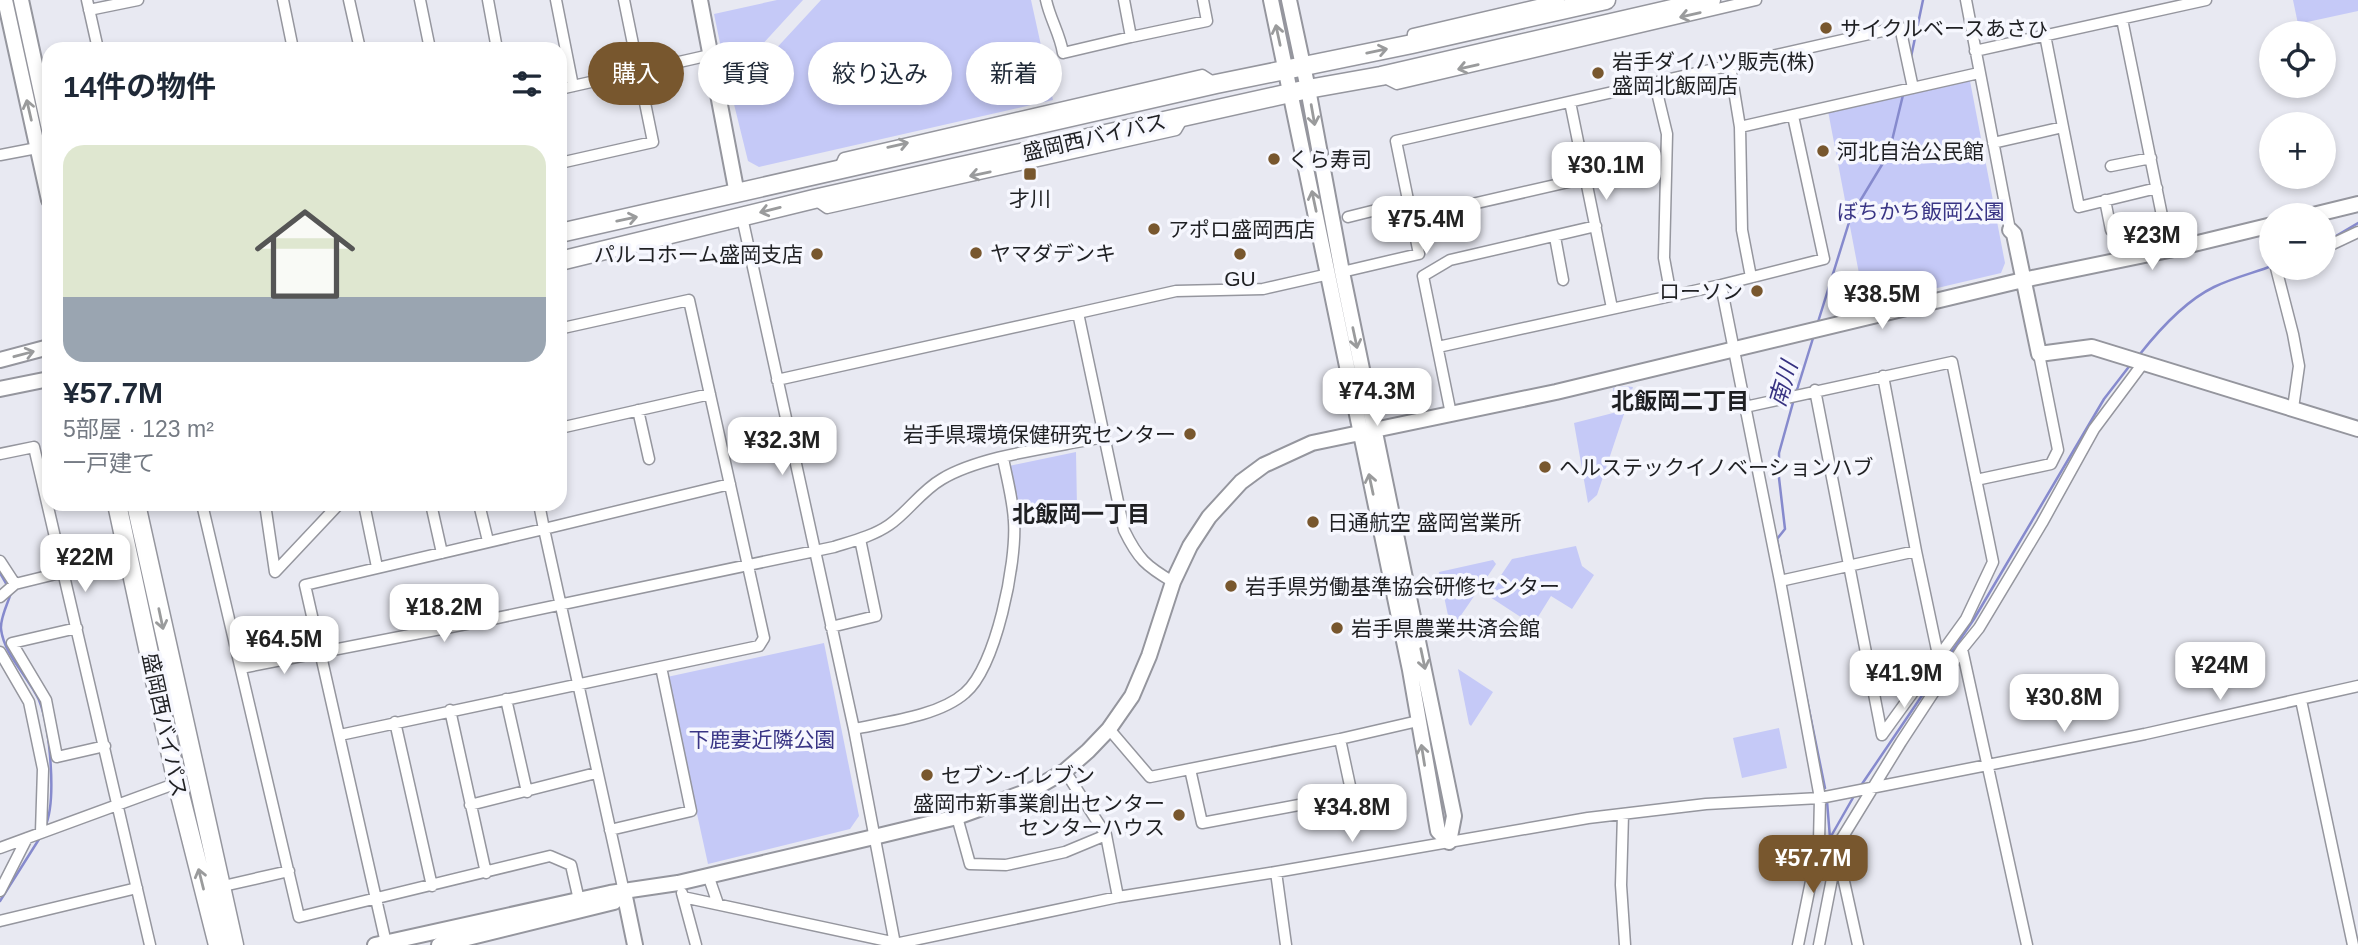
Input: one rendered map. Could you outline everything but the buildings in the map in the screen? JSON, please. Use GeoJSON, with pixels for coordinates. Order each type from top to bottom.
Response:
{"type":"FeatureCollection","features":[{"type":"Feature","properties":{"kind":"highway","name":"盛岡西バイパス"},"geometry":{"type":"LineString","coordinates":[[567,231],[1216,84],[1412,44],[1606,0]]}},
{"type":"Feature","properties":{"kind":"highway","name":"盛岡西バイパス"},"geometry":{"type":"LineString","coordinates":[[567,259],[814,200],[1299,91],[1381,76],[1710,0]]}},
{"type":"Feature","properties":{"kind":"highway","name":"盛岡西バイパス"},"geometry":{"type":"LineString","coordinates":[[119,511],[177,783],[218,945]]}},
{"type":"Feature","properties":{"kind":"highway","name":"盛岡西バイパス"},"geometry":{"type":"LineString","coordinates":[[138,511],[234,945]]}},
{"type":"Feature","properties":{"kind":"street"},"geometry":{"type":"LineString","coordinates":[[5,0],[42,170]]}},
{"type":"Feature","properties":{"kind":"street"},"geometry":{"type":"LineString","coordinates":[[21,0],[42,97]]}},
{"type":"Feature","properties":{"kind":"street"},"geometry":{"type":"LineString","coordinates":[[96,42],[88,5],[138,0]]}},
{"type":"Feature","properties":{"kind":"street"},"geometry":{"type":"LineString","coordinates":[[283,0],[292,42]]}},
{"type":"Feature","properties":{"kind":"street"},"geometry":{"type":"LineString","coordinates":[[349,0],[358,42]]}},
{"type":"Feature","properties":{"kind":"street"},"geometry":{"type":"LineString","coordinates":[[420,0],[429,42]]}},
{"type":"Feature","properties":{"kind":"street"},"geometry":{"type":"LineString","coordinates":[[488,0],[496,42]]}},
{"type":"Feature","properties":{"kind":"street"},"geometry":{"type":"LineString","coordinates":[[556,0],[564,42]]}},
{"type":"Feature","properties":{"kind":"street"},"geometry":{"type":"LineString","coordinates":[[624,0],[633,42]]}},
{"type":"Feature","properties":{"kind":"street"},"geometry":{"type":"LineString","coordinates":[[700,0],[708,42]]}},
{"type":"Feature","properties":{"kind":"street"},"geometry":{"type":"LineString","coordinates":[[1046,0],[1063,53],[1207,20],[1203,0]]}},
{"type":"Feature","properties":{"kind":"street"},"geometry":{"type":"LineString","coordinates":[[1124,0],[1131,37]]}},
{"type":"Feature","properties":{"kind":"street"},"geometry":{"type":"LineString","coordinates":[[1271,0],[1286,70],[1299,91],[1368,432],[1454,816],[1449,842]]}},
{"type":"Feature","properties":{"kind":"street"},"geometry":{"type":"LineString","coordinates":[[1289,0],[1304,66],[1299,91]]}},
{"type":"Feature","properties":{"kind":"street"},"geometry":{"type":"LineString","coordinates":[[1412,44],[1413,34],[1559,0]]}},
{"type":"Feature","properties":{"kind":"street"},"geometry":{"type":"LineString","coordinates":[[1381,76],[1397,84],[1756,0]]}},
{"type":"Feature","properties":{"kind":"street"},"geometry":{"type":"LineString","coordinates":[[1966,0],[2010,230],[2014,234],[2058,450],[2050,464],[1976,480]]}},
{"type":"Feature","properties":{"kind":"street"},"geometry":{"type":"LineString","coordinates":[[1975,51],[2206,0]]}},
{"type":"Feature","properties":{"kind":"street"},"geometry":{"type":"LineString","coordinates":[[2122,19],[2169,250]]}},
{"type":"Feature","properties":{"kind":"street"},"geometry":{"type":"LineString","coordinates":[[777,380],[1176,291],[1263,289],[1419,254],[1396,141],[1900,27],[1913,88]]}},
{"type":"Feature","properties":{"kind":"street"},"geometry":{"type":"LineString","coordinates":[[2045,35],[2078,207],[2157,188]]}},
{"type":"Feature","properties":{"kind":"street"},"geometry":{"type":"LineString","coordinates":[[567,56],[573,86]]}},
{"type":"Feature","properties":{"kind":"street"},"geometry":{"type":"LineString","coordinates":[[1730,65],[1740,127],[1742,230],[1751,277]]}},
{"type":"Feature","properties":{"kind":"street"},"geometry":{"type":"LineString","coordinates":[[1740,127],[1979,73]]}},
{"type":"Feature","properties":{"kind":"street"},"geometry":{"type":"LineString","coordinates":[[567,87],[588,83]]}},
{"type":"Feature","properties":{"kind":"street"},"geometry":{"type":"LineString","coordinates":[[1655,84],[1667,134],[1664,258],[1671,296]]}},
{"type":"Feature","properties":{"kind":"street"},"geometry":{"type":"LineString","coordinates":[[1570,102],[1612,308]]}},
{"type":"Feature","properties":{"kind":"street"},"geometry":{"type":"LineString","coordinates":[[567,161],[653,142],[645,105]]}},
{"type":"Feature","properties":{"kind":"street"},"geometry":{"type":"LineString","coordinates":[[720,105],[737,194]]}},
{"type":"Feature","properties":{"kind":"street"},"geometry":{"type":"LineString","coordinates":[[1438,347],[1824,260],[1793,116]]}},
{"type":"Feature","properties":{"kind":"street"},"geometry":{"type":"LineString","coordinates":[[1993,143],[2063,127]]}},
{"type":"Feature","properties":{"kind":"street"},"geometry":{"type":"LineString","coordinates":[[0,155],[37,148]]}},
{"type":"Feature","properties":{"kind":"street"},"geometry":{"type":"LineString","coordinates":[[2111,166],[2151,158]]}},
{"type":"Feature","properties":{"kind":"street"},"geometry":{"type":"LineString","coordinates":[[1411,218],[1586,178]]}},
{"type":"Feature","properties":{"kind":"street"},"geometry":{"type":"LineString","coordinates":[[2105,200],[2111,230]]}},
{"type":"Feature","properties":{"kind":"street"},"geometry":{"type":"LineString","coordinates":[[1348,217],[1408,202]]}},
{"type":"Feature","properties":{"kind":"street"},"geometry":{"type":"LineString","coordinates":[[2336,209],[2358,204]]}},
{"type":"Feature","properties":{"kind":"street"},"geometry":{"type":"LineString","coordinates":[[741,217],[854,729],[895,944]]}},
{"type":"Feature","properties":{"kind":"street"},"geometry":{"type":"LineString","coordinates":[[1451,414],[1423,276],[1450,260],[1596,226]]}},
{"type":"Feature","properties":{"kind":"street"},"geometry":{"type":"LineString","coordinates":[[681,890],[708,875],[957,817],[1034,789],[1065,771],[1109,729],[1132,696],[1149,656],[1173,582],[1190,546],[1209,517],[1241,482],[1286,453],[1312,443],[1556,392],[1734,347],[2259,228]]}},
{"type":"Feature","properties":{"kind":"street"},"geometry":{"type":"LineString","coordinates":[[2336,242],[2358,232]]}},
{"type":"Feature","properties":{"kind":"street"},"geometry":{"type":"LineString","coordinates":[[1555,237],[1563,280]]}},
{"type":"Feature","properties":{"kind":"street"},"geometry":{"type":"LineString","coordinates":[[2279,280],[2299,366],[2293,408]]}},
{"type":"Feature","properties":{"kind":"street"},"geometry":{"type":"LineString","coordinates":[[1721,285],[1820,798],[1819,842],[1798,945]]}},
{"type":"Feature","properties":{"kind":"street"},"geometry":{"type":"LineString","coordinates":[[340,734],[759,646],[764,638],[689,300],[567,327]]}},
{"type":"Feature","properties":{"kind":"street"},"geometry":{"type":"LineString","coordinates":[[1078,313],[1124,530],[1133,549],[1148,567],[1173,582]]}},
{"type":"Feature","properties":{"kind":"street"},"geometry":{"type":"LineString","coordinates":[[2039,354],[2092,346],[2358,429]]}},
{"type":"Feature","properties":{"kind":"street"},"geometry":{"type":"LineString","coordinates":[[0,360],[42,349]]}},
{"type":"Feature","properties":{"kind":"street"},"geometry":{"type":"LineString","coordinates":[[1745,407],[1815,390],[1952,362],[1993,562],[1965,619],[1882,736],[1815,390]]}},
{"type":"Feature","properties":{"kind":"street"},"geometry":{"type":"LineString","coordinates":[[1819,945],[1839,843],[1872,787],[1986,616],[2095,429],[2144,362]]}},
{"type":"Feature","properties":{"kind":"street"},"geometry":{"type":"LineString","coordinates":[[1883,376],[1938,656]]}},
{"type":"Feature","properties":{"kind":"street"},"geometry":{"type":"LineString","coordinates":[[0,389],[42,380]]}},
{"type":"Feature","properties":{"kind":"street"},"geometry":{"type":"LineString","coordinates":[[567,426],[710,394]]}},
{"type":"Feature","properties":{"kind":"street"},"geometry":{"type":"LineString","coordinates":[[638,410],[649,459]]}},
{"type":"Feature","properties":{"kind":"street"},"geometry":{"type":"LineString","coordinates":[[1368,432],[1438,831],[1449,842]]}},
{"type":"Feature","properties":{"kind":"street"},"geometry":{"type":"LineString","coordinates":[[241,668],[321,654],[860,539],[890,525],[940,480],[972,466],[1104,437]]}},
{"type":"Feature","properties":{"kind":"street"},"geometry":{"type":"LineString","coordinates":[[0,454],[34,447],[42,476]]}},
{"type":"Feature","properties":{"kind":"street"},"geometry":{"type":"LineString","coordinates":[[854,729],[943,707],[964,694],[977,681],[989,659],[1013,564],[1014,519],[1003,458]]}},
{"type":"Feature","properties":{"kind":"street"},"geometry":{"type":"LineString","coordinates":[[730,484],[305,586],[377,899],[380,944],[579,900],[624,892],[681,890],[718,904],[895,944],[918,945]]}},
{"type":"Feature","properties":{"kind":"street"},"geometry":{"type":"LineString","coordinates":[[51,511],[150,945]]}},
{"type":"Feature","properties":{"kind":"street"},"geometry":{"type":"LineString","coordinates":[[204,511],[299,917],[550,856],[571,865],[579,900]]}},
{"type":"Feature","properties":{"kind":"street"},"geometry":{"type":"LineString","coordinates":[[266,511],[275,572],[333,511]]}},
{"type":"Feature","properties":{"kind":"street"},"geometry":{"type":"LineString","coordinates":[[365,511],[377,567]]}},
{"type":"Feature","properties":{"kind":"street"},"geometry":{"type":"LineString","coordinates":[[433,511],[442,552]]}},
{"type":"Feature","properties":{"kind":"street"},"geometry":{"type":"LineString","coordinates":[[481,511],[488,541]]}},
{"type":"Feature","properties":{"kind":"street"},"geometry":{"type":"LineString","coordinates":[[540,511],[635,945]]}},
{"type":"Feature","properties":{"kind":"street"},"geometry":{"type":"LineString","coordinates":[[831,627],[876,616],[860,539]]}},
{"type":"Feature","properties":{"kind":"street"},"geometry":{"type":"LineString","coordinates":[[1780,580],[1916,551]]}},
{"type":"Feature","properties":{"kind":"street"},"geometry":{"type":"LineString","coordinates":[[0,561],[15,584]]}},
{"type":"Feature","properties":{"kind":"street"},"geometry":{"type":"LineString","coordinates":[[0,597],[15,584],[64,572]]}},
{"type":"Feature","properties":{"kind":"street"},"geometry":{"type":"LineString","coordinates":[[77,628],[12,643],[46,700],[57,757],[105,746]]}},
{"type":"Feature","properties":{"kind":"street"},"geometry":{"type":"LineString","coordinates":[[1962,649],[2027,945]]}},
{"type":"Feature","properties":{"kind":"street"},"geometry":{"type":"LineString","coordinates":[[0,652],[29,702],[43,769],[41,832]]}},
{"type":"Feature","properties":{"kind":"street"},"geometry":{"type":"LineString","coordinates":[[610,830],[691,811],[661,667]]}},
{"type":"Feature","properties":{"kind":"street"},"geometry":{"type":"LineString","coordinates":[[895,944],[1118,897],[1623,814],[1706,804],[1820,798],[2358,686]]}},
{"type":"Feature","properties":{"kind":"street"},"geometry":{"type":"LineString","coordinates":[[506,699],[527,792]]}},
{"type":"Feature","properties":{"kind":"street"},"geometry":{"type":"LineString","coordinates":[[2301,700],[2353,945]]}},
{"type":"Feature","properties":{"kind":"street"},"geometry":{"type":"LineString","coordinates":[[450,710],[486,873]]}},
{"type":"Feature","properties":{"kind":"street"},"geometry":{"type":"LineString","coordinates":[[1109,729],[1150,777],[1418,721]]}},
{"type":"Feature","properties":{"kind":"street"},"geometry":{"type":"LineString","coordinates":[[395,722],[432,886]]}},
{"type":"Feature","properties":{"kind":"street"},"geometry":{"type":"LineString","coordinates":[[1190,769],[1202,823],[1352,795],[1340,739]]}},
{"type":"Feature","properties":{"kind":"street"},"geometry":{"type":"LineString","coordinates":[[1065,771],[1106,835],[1118,897]]}},
{"type":"Feature","properties":{"kind":"street"},"geometry":{"type":"LineString","coordinates":[[470,805],[596,773]]}},
{"type":"Feature","properties":{"kind":"street"},"geometry":{"type":"LineString","coordinates":[[0,848],[177,783]]}},
{"type":"Feature","properties":{"kind":"street"},"geometry":{"type":"LineString","coordinates":[[1623,814],[1621,885],[1625,945]]}},
{"type":"Feature","properties":{"kind":"street"},"geometry":{"type":"LineString","coordinates":[[957,817],[970,864],[1006,864],[1065,852],[1106,835]]}},
{"type":"Feature","properties":{"kind":"street"},"geometry":{"type":"LineString","coordinates":[[0,891],[27,838]]}},
{"type":"Feature","properties":{"kind":"street"},"geometry":{"type":"LineString","coordinates":[[1838,850],[1858,945]]}},
{"type":"Feature","properties":{"kind":"street"},"geometry":{"type":"LineString","coordinates":[[219,887],[289,871]]}},
{"type":"Feature","properties":{"kind":"street"},"geometry":{"type":"LineString","coordinates":[[1276,872],[1286,945]]}},
{"type":"Feature","properties":{"kind":"street"},"geometry":{"type":"LineString","coordinates":[[708,875],[718,904]]}},
{"type":"Feature","properties":{"kind":"street"},"geometry":{"type":"LineString","coordinates":[[0,921],[137,888]]}},
{"type":"Feature","properties":{"kind":"street"},"geometry":{"type":"LineString","coordinates":[[681,890],[696,945]]}},
{"type":"Feature","properties":{"kind":"street"},"geometry":{"type":"LineString","coordinates":[[439,945],[614,902],[624,892]]}},
{"type":"Feature","properties":{"kind":"street"},"geometry":{"type":"LineString","coordinates":[[412,937],[438,939],[488,928],[491,932]]}},
{"type":"Feature","properties":{"kind":"green space"},"geometry":{"type":"Polygon","coordinates":[[[777,0],[803,0],[765,42],[720,42],[714,14],[777,0]]]}},
{"type":"Feature","properties":{"kind":"green space"},"geometry":{"type":"Polygon","coordinates":[[[821,0],[1031,0],[1040,42],[966,42],[966,105],[1031,105],[759,167],[748,161],[734,105],[794,105],[794,42],[782,42],[821,0]]]}},
{"type":"Feature","properties":{"kind":"green space"},"geometry":{"type":"Polygon","coordinates":[[[2293,0],[2358,0],[2358,11],[2312,21],[2297,21],[2293,0]]]}},
{"type":"Feature","properties":{"kind":"green space","name":"ぼちかち飯岡公園"},"geometry":{"type":"Polygon","coordinates":[[[1967,79],[1970,81],[2005,263],[2001,273],[1865,305],[1828,111],[1967,79]]]}},
{"type":"Feature","properties":{"kind":"green space"},"geometry":{"type":"Polygon","coordinates":[[[1633,387],[1597,495],[1588,503],[1574,423],[1617,412],[1613,388],[1633,387]]]}},
{"type":"Feature","properties":{"kind":"green space"},"geometry":{"type":"Polygon","coordinates":[[[1076,452],[1077,508],[1020,518],[1009,466],[1076,452]]]}},
{"type":"Feature","properties":{"kind":"green space"},"geometry":{"type":"Polygon","coordinates":[[[1576,546],[1582,566],[1594,575],[1572,609],[1551,596],[1533,625],[1490,597],[1489,593],[1512,559],[1576,546]]]}},
{"type":"Feature","properties":{"kind":"green space"},"geometry":{"type":"Polygon","coordinates":[[[1493,560],[1496,564],[1451,630],[1439,572],[1493,560]]]}},
{"type":"Feature","properties":{"kind":"green space","name":"下鹿妻近隣公園"},"geometry":{"type":"Polygon","coordinates":[[[824,643],[859,816],[850,829],[708,864],[667,677],[824,643]]]}},
{"type":"Feature","properties":{"kind":"green space"},"geometry":{"type":"Polygon","coordinates":[[[1458,669],[1493,692],[1471,726],[1469,724],[1458,669]]]}},
{"type":"Feature","properties":{"kind":"green space"},"geometry":{"type":"Polygon","coordinates":[[[1779,728],[1787,768],[1742,778],[1733,738],[1779,728]]]}},
{"type":"Feature","properties":{"kind":"waterway","name":"南川"},"geometry":{"type":"LineString","coordinates":[[1911,57],[1923,0]]}},
{"type":"Feature","properties":{"kind":"waterway","name":"南川"},"geometry":{"type":"LineString","coordinates":[[1818,322],[1851,216],[1889,153],[1903,95]]}},
{"type":"Feature","properties":{"kind":"waterway"},"geometry":{"type":"LineString","coordinates":[[2336,236],[2358,223]]}},
{"type":"Feature","properties":{"kind":"waterway"},"geometry":{"type":"LineString","coordinates":[[2140,354],[2173,317],[2193,300],[2214,287],[2259,270]]}},
{"type":"Feature","properties":{"kind":"waterway","name":"南川"},"geometry":{"type":"LineString","coordinates":[[1796,393],[1814,335]]}},
{"type":"Feature","properties":{"kind":"waterway"},"geometry":{"type":"LineString","coordinates":[[1862,784],[1974,619],[2104,399],[2131,364]]}},
{"type":"Feature","properties":{"kind":"waterway","name":"南川"},"geometry":{"type":"LineString","coordinates":[[1781,561],[1777,539],[1785,529],[1779,453],[1794,399]]}},
{"type":"Feature","properties":{"kind":"waterway"},"geometry":{"type":"LineString","coordinates":[[0,573],[8,587]]}},
{"type":"Feature","properties":{"kind":"waterway"},"geometry":{"type":"LineString","coordinates":[[11,593],[2,620],[3,639],[11,657],[39,700],[49,745],[51,800],[45,827]]}},
{"type":"Feature","properties":{"kind":"waterway","name":"南川"},"geometry":{"type":"LineString","coordinates":[[1806,695],[1825,788]]}},
{"type":"Feature","properties":{"kind":"waterway"},"geometry":{"type":"LineString","coordinates":[[1830,838],[1854,796]]}},
{"type":"Feature","properties":{"kind":"waterway","name":"南川"},"geometry":{"type":"LineString","coordinates":[[1827,801],[1830,838]]}},
{"type":"Feature","properties":{"kind":"waterway"},"geometry":{"type":"LineString","coordinates":[[0,901],[41,836]]}},
{"type":"Feature","properties":{"kind":"place","name":"サイクルベースあさひ"},"geometry":{"type":"Point","coordinates":[1826,28]}},
{"type":"Feature","properties":{"kind":"place","name":"岩手ダイハツ販売(株) 盛岡北飯岡店"},"geometry":{"type":"Point","coordinates":[1598,73]}},
{"type":"Feature","properties":{"kind":"place","name":"河北自治公民館"},"geometry":{"type":"Point","coordinates":[1823,151]}},
{"type":"Feature","properties":{"kind":"place","name":"くら寿司"},"geometry":{"type":"Point","coordinates":[1274,159]}},
{"type":"Feature","properties":{"kind":"place","name":"才川"},"geometry":{"type":"Point","coordinates":[1030,174]}},
{"type":"Feature","properties":{"kind":"place","name":"アポロ盛岡西店"},"geometry":{"type":"Point","coordinates":[1154,229]}},
{"type":"Feature","properties":{"kind":"place","name":"ヤマダデンキ"},"geometry":{"type":"Point","coordinates":[976,253]}},
{"type":"Feature","properties":{"kind":"place","name":"パルコホーム盛岡支店"},"geometry":{"type":"Point","coordinates":[817,254]}},
{"type":"Feature","properties":{"kind":"place","name":"GU"},"geometry":{"type":"Point","coordinates":[1240,254]}},
{"type":"Feature","properties":{"kind":"place","name":"ローソン"},"geometry":{"type":"Point","coordinates":[1757,291]}},
{"type":"Feature","properties":{"kind":"place","name":"岩手県環境保健研究センター"},"geometry":{"type":"Point","coordinates":[1190,434]}},
{"type":"Feature","properties":{"kind":"place","name":"ヘルステックイノベーションハブ"},"geometry":{"type":"Point","coordinates":[1545,467]}},
{"type":"Feature","properties":{"kind":"place","name":"日通航空 盛岡営業所"},"geometry":{"type":"Point","coordinates":[1313,522]}},
{"type":"Feature","properties":{"kind":"place","name":"岩手県労働基準協会研修センター"},"geometry":{"type":"Point","coordinates":[1231,586]}},
{"type":"Feature","properties":{"kind":"place","name":"岩手県農業共済会館"},"geometry":{"type":"Point","coordinates":[1337,628]}},
{"type":"Feature","properties":{"kind":"place","name":"セブン-イレブン"},"geometry":{"type":"Point","coordinates":[927,775]}},
{"type":"Feature","properties":{"kind":"place","name":"盛岡市新事業創出センター センターハウス"},"geometry":{"type":"Point","coordinates":[1179,815]}},
{"type":"Feature","properties":{"kind":"district","name":"北飯岡二丁目"},"geometry":{"type":"Point","coordinates":[1680,401]}},
{"type":"Feature","properties":{"kind":"district","name":"北飯岡一丁目"},"geometry":{"type":"Point","coordinates":[1081,514]}}]}
